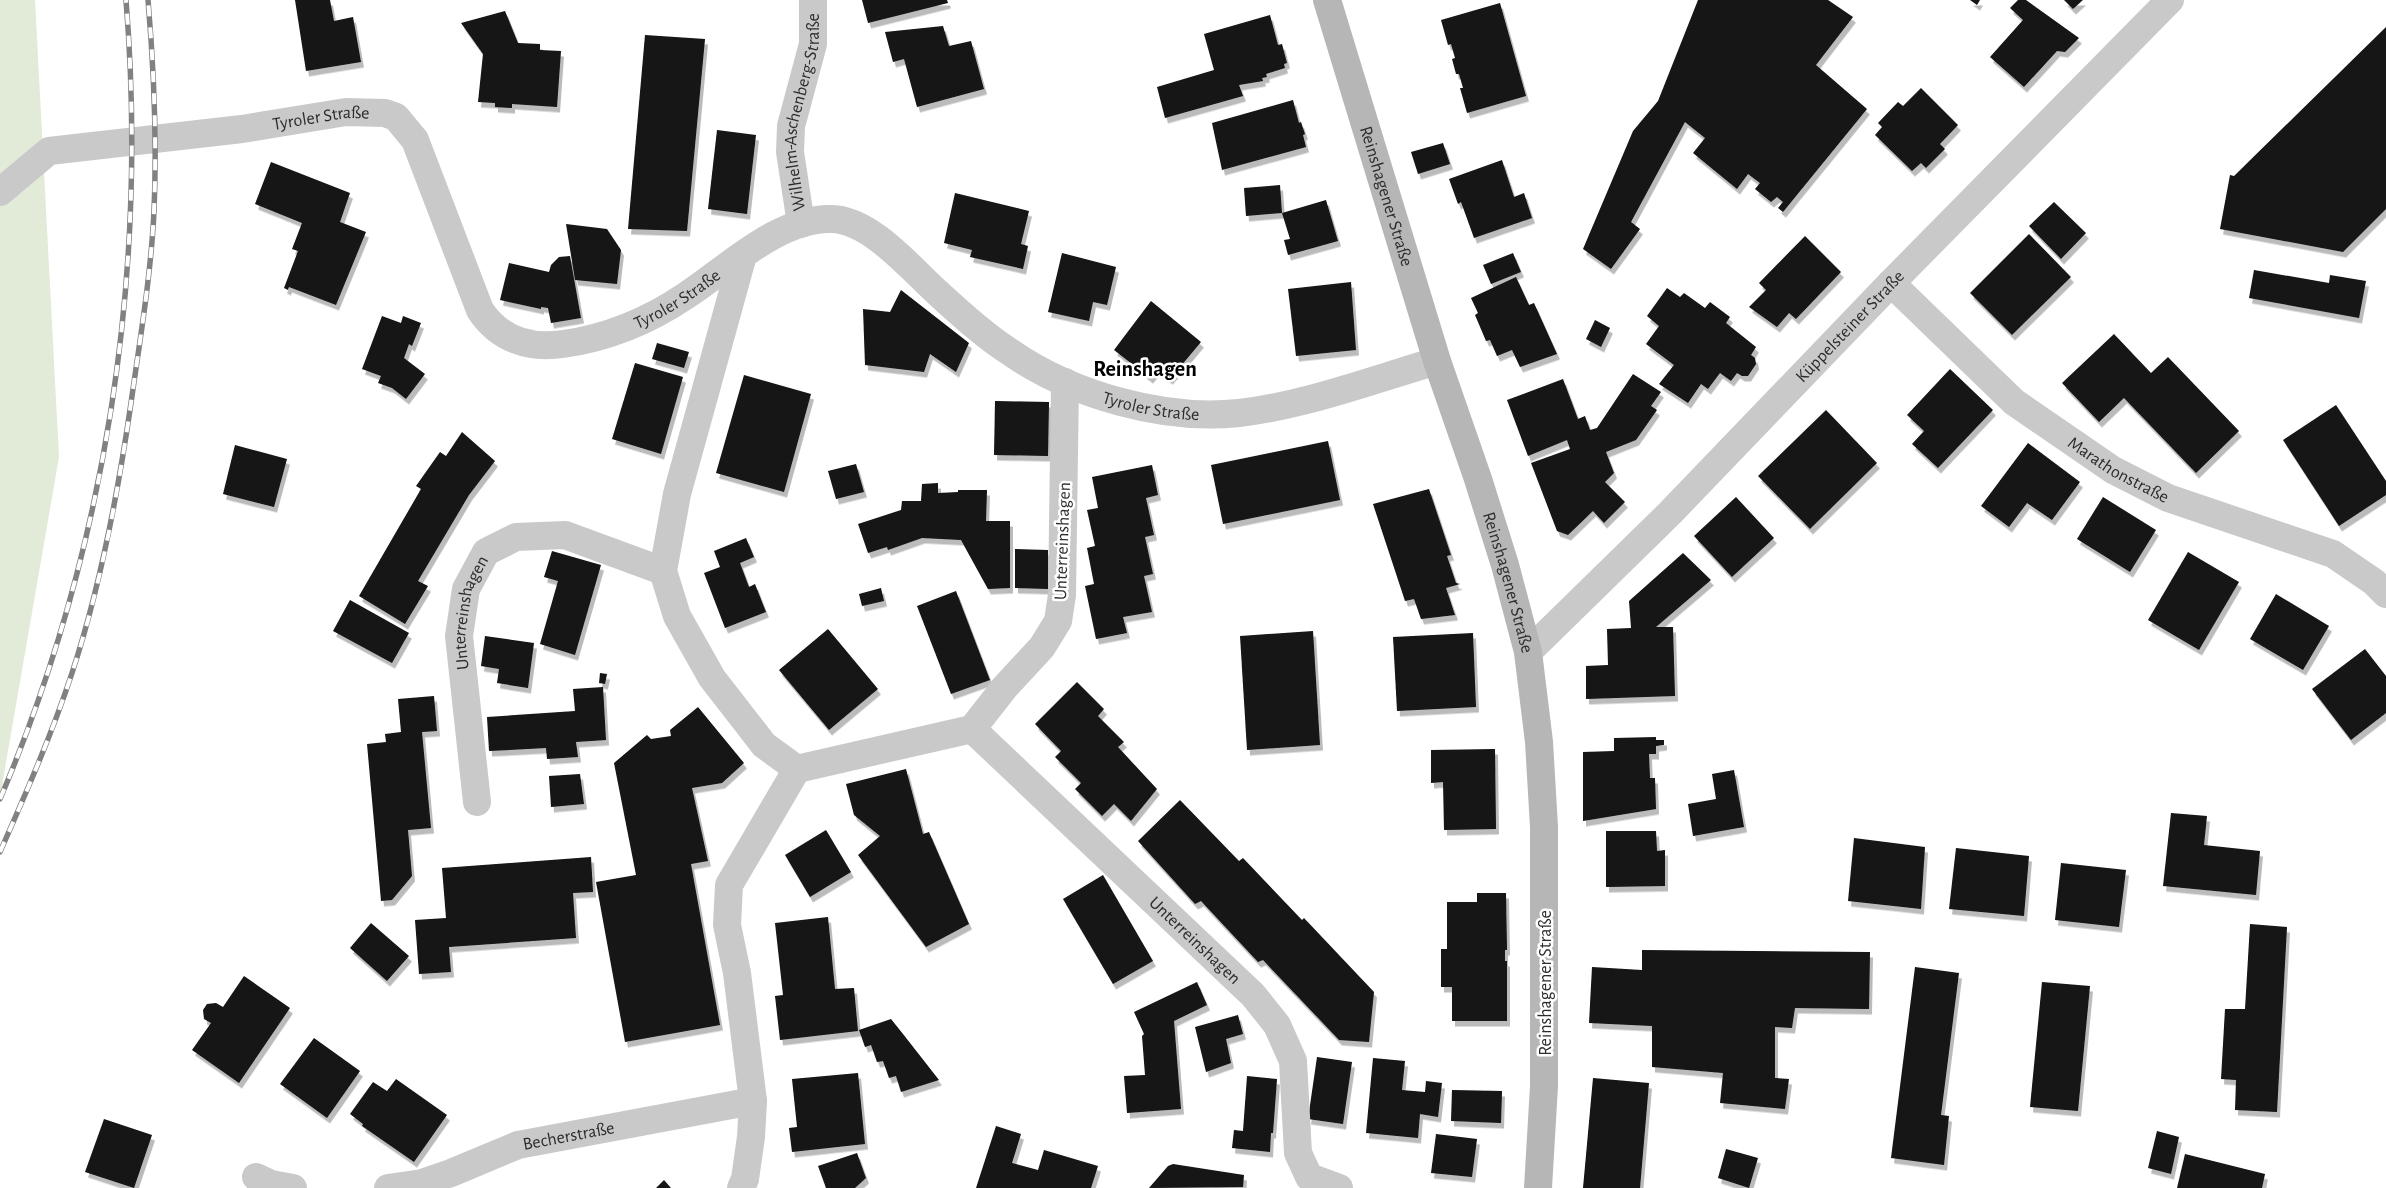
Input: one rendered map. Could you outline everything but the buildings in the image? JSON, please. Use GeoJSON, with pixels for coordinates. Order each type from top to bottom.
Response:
{"type":"FeatureCollection","features":[{"type":"Feature","properties":{"kind":"main road","name":"Reinshagener Straße"},"geometry":{"type":"LineString","coordinates":[[1327,0],[1437,362],[1480,487],[1528,652],[1539,742],[1544,827],[1544,1086],[1538,1188]]}},
{"type":"Feature","properties":{"kind":"street","name":"Wilhelm-Aschenberg-Straße"},"geometry":{"type":"LineString","coordinates":[[801,224],[790,152],[791,126],[813,44],[813,0]]}},
{"type":"Feature","properties":{"kind":"street","name":"Küppelsteiner Straße"},"geometry":{"type":"LineString","coordinates":[[1528,652],[1670,513],[1891,283],[2170,0]]}},
{"type":"Feature","properties":{"kind":"street","name":"Tyroler Straße"},"geometry":{"type":"LineString","coordinates":[[0,192],[48,151],[242,129],[346,112],[385,112],[396,117],[415,140],[480,310],[494,329],[524,343],[553,346],[590,340],[609,334],[652,316],[686,296],[772,236],[818,219],[836,219],[863,228],[1008,352],[1035,368],[1065,382],[1107,397],[1160,411],[1212,415],[1246,412],[1295,402],[1437,362]]}},
{"type":"Feature","properties":{"kind":"street"},"geometry":{"type":"LineString","coordinates":[[743,255],[677,494],[664,571],[677,616],[712,678],[764,745],[797,769]]}},
{"type":"Feature","properties":{"kind":"street","name":"Marathonstraße"},"geometry":{"type":"LineString","coordinates":[[1891,283],[2014,402],[2113,470],[2168,498],[2333,554],[2374,582],[2386,594]]}},
{"type":"Feature","properties":{"kind":"street","name":"Unterreinshagen"},"geometry":{"type":"LineString","coordinates":[[1065,382],[1062,594],[1058,621],[1042,647],[1005,687],[972,730],[1253,995],[1277,1025],[1293,1061],[1298,1153],[1309,1177],[1339,1188]]}},
{"type":"Feature","properties":{"kind":"street","name":"Unterreinshagen"},"geometry":{"type":"LineString","coordinates":[[477,802],[459,636],[466,589],[486,552],[516,536],[565,535],[664,571]]}},
{"type":"Feature","properties":{"kind":"street"},"geometry":{"type":"LineString","coordinates":[[741,1188],[745,1179],[751,1137],[753,1101],[736,972],[727,925],[729,885],[797,769],[972,730]]}},
{"type":"Feature","properties":{"kind":"street","name":"Becherstraße"},"geometry":{"type":"LineString","coordinates":[[388,1188],[430,1181],[518,1145],[753,1101]]}},
{"type":"Feature","properties":{"kind":"street"},"geometry":{"type":"LineString","coordinates":[[256,1177],[271,1184],[293,1188]]}},
{"type":"Feature","properties":{"kind":"green space"},"geometry":{"type":"Polygon","coordinates":[[[0,0],[35,0],[59,457],[0,797],[0,0]]]}},
{"type":"Feature","properties":{"kind":"railway"},"geometry":{"type":"LineString","coordinates":[[0,799],[37,704],[68,607],[93,508],[111,407],[124,306],[131,204],[131,102],[126,0]]}},
{"type":"Feature","properties":{"kind":"railway"},"geometry":{"type":"LineString","coordinates":[[0,852],[29,786],[72,673],[100,573],[120,471],[145,307],[154,211],[154,106],[148,0]]}},
{"type":"Feature","properties":{"kind":"district","name":"Reinshagen"},"geometry":{"type":"Point","coordinates":[1145,368]}}]}
